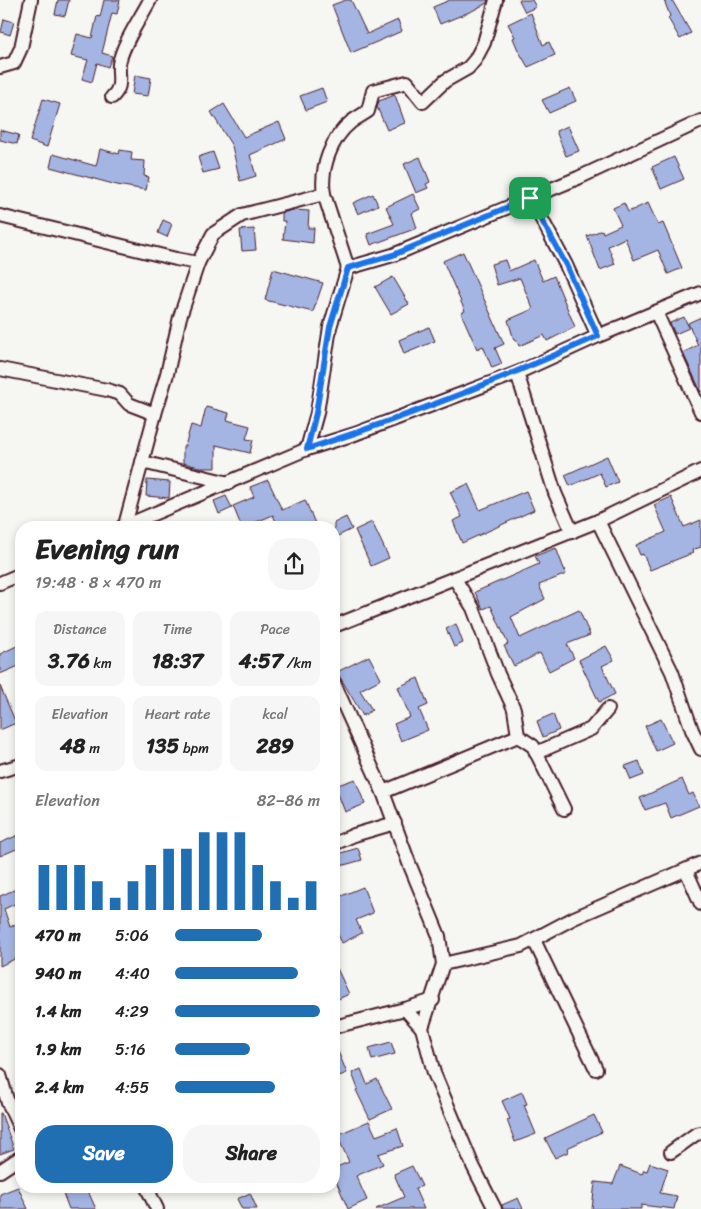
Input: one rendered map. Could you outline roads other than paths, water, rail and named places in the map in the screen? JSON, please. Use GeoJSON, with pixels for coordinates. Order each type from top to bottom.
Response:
{"type":"FeatureCollection","features":[{"type":"Feature","properties":{"kind":"street"},"geometry":{"type":"LineString","coordinates":[[0,67],[14,63],[21,48],[31,0]]}},
{"type":"Feature","properties":{"kind":"street"},"geometry":{"type":"LineString","coordinates":[[112,97],[118,92],[120,83],[119,63],[150,0]]}},
{"type":"Feature","properties":{"kind":"street"},"geometry":{"type":"LineString","coordinates":[[307,449],[316,413],[330,327],[348,268],[322,184],[327,160],[336,139],[351,122],[368,111],[374,91],[407,82],[423,102],[446,81],[468,68],[475,60],[484,43],[496,0]]}},
{"type":"Feature","properties":{"kind":"street"},"geometry":{"type":"LineString","coordinates":[[348,268],[393,255],[530,198],[701,121]]}},
{"type":"Feature","properties":{"kind":"street"},"geometry":{"type":"LineString","coordinates":[[124,521],[167,374],[180,317],[198,263],[213,234],[242,215],[324,194]]}},
{"type":"Feature","properties":{"kind":"street"},"geometry":{"type":"LineString","coordinates":[[530,198],[566,265],[598,336]]}},
{"type":"Feature","properties":{"kind":"street"},"geometry":{"type":"LineString","coordinates":[[0,216],[198,263]]}},
{"type":"Feature","properties":{"kind":"street"},"geometry":{"type":"LineString","coordinates":[[153,521],[228,483],[307,449],[355,434],[516,373],[701,293]]}},
{"type":"Feature","properties":{"kind":"street"},"geometry":{"type":"LineString","coordinates":[[656,312],[701,412]]}},
{"type":"Feature","properties":{"kind":"street"},"geometry":{"type":"LineString","coordinates":[[0,369],[107,390],[120,394],[129,404],[155,414]]}},
{"type":"Feature","properties":{"kind":"street"},"geometry":{"type":"LineString","coordinates":[[516,373],[556,493],[572,532]]}},
{"type":"Feature","properties":{"kind":"street"},"geometry":{"type":"LineString","coordinates":[[142,462],[228,483]]}},
{"type":"Feature","properties":{"kind":"street"},"geometry":{"type":"LineString","coordinates":[[340,624],[572,532],[701,471]]}},
{"type":"Feature","properties":{"kind":"street"},"geometry":{"type":"LineString","coordinates":[[598,521],[672,672],[692,730],[701,749]]}},
{"type":"Feature","properties":{"kind":"street"},"geometry":{"type":"LineString","coordinates":[[0,583],[15,577]]}},
{"type":"Feature","properties":{"kind":"street"},"geometry":{"type":"LineString","coordinates":[[455,579],[473,608],[498,674],[514,709],[518,736],[533,746],[564,809]]}},
{"type":"Feature","properties":{"kind":"street"},"geometry":{"type":"LineString","coordinates":[[340,697],[383,792],[439,936],[443,964],[433,1000],[422,1028]]}},
{"type":"Feature","properties":{"kind":"street"},"geometry":{"type":"LineString","coordinates":[[536,753],[591,729],[608,710]]}},
{"type":"Feature","properties":{"kind":"street"},"geometry":{"type":"LineString","coordinates":[[383,792],[518,736]]}},
{"type":"Feature","properties":{"kind":"street"},"geometry":{"type":"LineString","coordinates":[[0,771],[15,766]]}},
{"type":"Feature","properties":{"kind":"street"},"geometry":{"type":"LineString","coordinates":[[340,841],[354,835],[395,823]]}},
{"type":"Feature","properties":{"kind":"street"},"geometry":{"type":"LineString","coordinates":[[443,964],[521,946],[574,918],[701,863]]}},
{"type":"Feature","properties":{"kind":"street"},"geometry":{"type":"LineString","coordinates":[[686,870],[701,904]]}},
{"type":"Feature","properties":{"kind":"street"},"geometry":{"type":"LineString","coordinates":[[534,940],[596,1069]]}},
{"type":"Feature","properties":{"kind":"street"},"geometry":{"type":"LineString","coordinates":[[340,1025],[433,1000]]}},
{"type":"Feature","properties":{"kind":"street"},"geometry":{"type":"LineString","coordinates":[[405,1009],[422,1028],[434,1073],[473,1166],[495,1209]]}},
{"type":"Feature","properties":{"kind":"street"},"geometry":{"type":"LineString","coordinates":[[0,1075],[15,1118]]}},
{"type":"Feature","properties":{"kind":"street"},"geometry":{"type":"LineString","coordinates":[[671,1152],[696,1134],[701,1133]]}},
{"type":"Feature","properties":{"kind":"street"},"geometry":{"type":"LineString","coordinates":[[0,1171],[15,1161]]}},
{"type":"Feature","properties":{"kind":"street"},"geometry":{"type":"LineString","coordinates":[[149,1193],[157,1209]]}}]}
